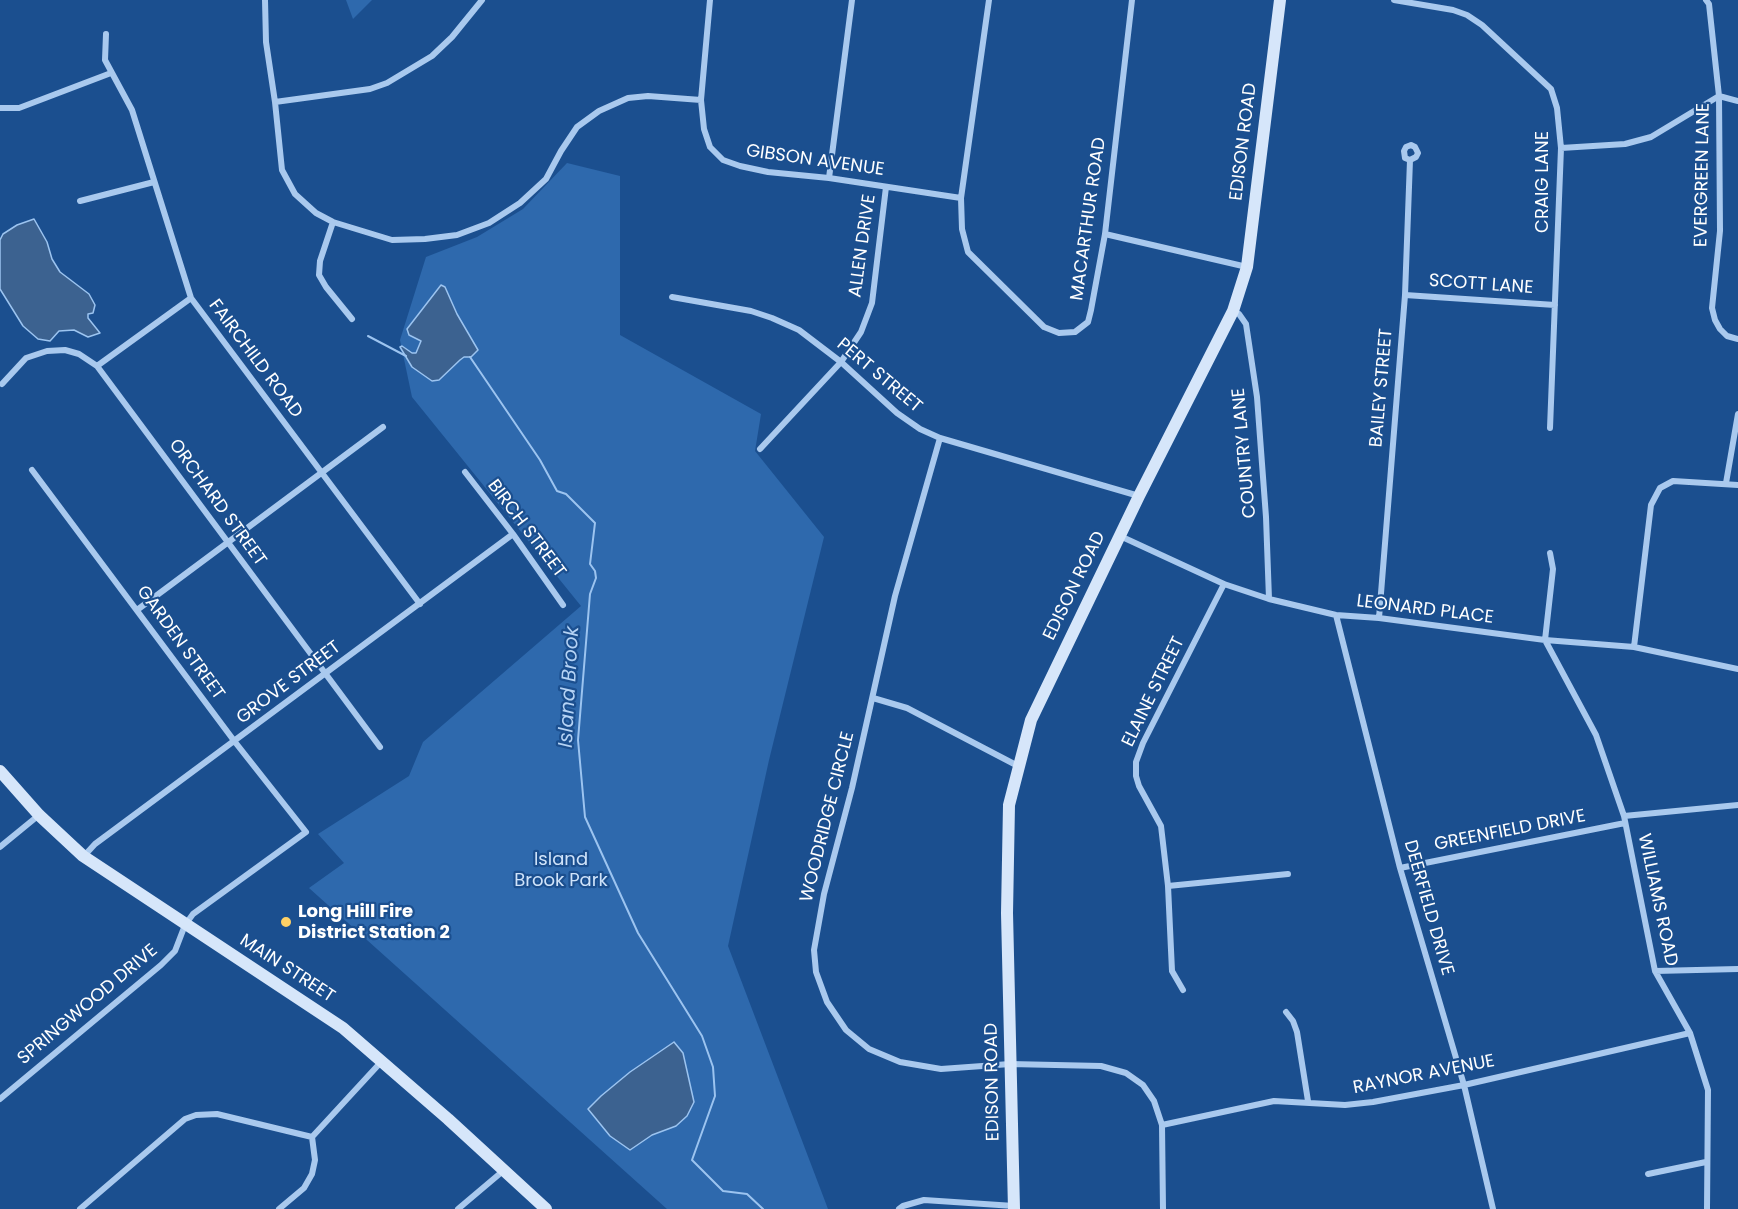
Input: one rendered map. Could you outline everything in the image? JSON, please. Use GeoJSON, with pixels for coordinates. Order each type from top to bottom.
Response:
{"type":"FeatureCollection","features":[{"type":"Feature","properties":{"kind":"street"},"geometry":{"type":"LineString","coordinates":[[265,0],[266,42],[282,170],[295,194],[316,213],[333,222],[392,240],[457,235],[489,223],[520,203],[546,179],[577,127],[599,111],[628,98],[648,96],[701,100]]}},
{"type":"Feature","properties":{"kind":"street"},"geometry":{"type":"LineString","coordinates":[[275,102],[370,89],[387,83],[432,56],[452,37],[482,0]]}},
{"type":"Feature","properties":{"kind":"street","name":"GIBSON AVENUE"},"geometry":{"type":"LineString","coordinates":[[710,0],[701,100],[704,129],[710,147],[723,160],[768,172],[829,178],[961,198]]}},
{"type":"Feature","properties":{"kind":"street"},"geometry":{"type":"LineString","coordinates":[[829,178],[852,0]]}},
{"type":"Feature","properties":{"kind":"street","name":"MACARTHUR ROAD"},"geometry":{"type":"LineString","coordinates":[[989,0],[961,198],[962,229],[968,252],[1044,327],[1059,333],[1075,332],[1088,322],[1104,234],[1132,0]]}},
{"type":"Feature","properties":{"kind":"street","name":"EDISON ROAD"},"geometry":{"type":"LineString","coordinates":[[1014,1207],[1006,855],[1009,805],[1031,720],[1139,496],[1233,311],[1247,267],[1280,0]]}},
{"type":"Feature","properties":{"kind":"street","name":"CRAIG LANE"},"geometry":{"type":"LineString","coordinates":[[1394,0],[1453,10],[1467,15],[1482,25],[1551,89],[1557,108],[1561,148],[1550,428]]}},
{"type":"Feature","properties":{"kind":"street","name":"EVERGREEN LANE"},"geometry":{"type":"LineString","coordinates":[[1707,0],[1719,96],[1720,231],[1712,308],[1720,329],[1727,336],[1738,339]]}},
{"type":"Feature","properties":{"kind":"street","name":"FAIRCHILD ROAD"},"geometry":{"type":"LineString","coordinates":[[105,34],[105,60],[132,110],[181,260],[191,298],[420,604]]}},
{"type":"Feature","properties":{"kind":"street"},"geometry":{"type":"LineString","coordinates":[[0,108],[19,108],[111,73]]}},
{"type":"Feature","properties":{"kind":"street"},"geometry":{"type":"LineString","coordinates":[[1561,148],[1625,144],[1651,137],[1719,96],[1738,101]]}},
{"type":"Feature","properties":{"kind":"street","name":"BAILEY STREET"},"geometry":{"type":"LineString","coordinates":[[1379,618],[1405,294],[1410,160]]}},
{"type":"Feature","properties":{"kind":"street"},"geometry":{"type":"LineString","coordinates":[[80,201],[154,182]]}},
{"type":"Feature","properties":{"kind":"street","name":"ALLEN DRIVE"},"geometry":{"type":"LineString","coordinates":[[760,449],[841,362],[861,332],[872,303],[886,187]]}},
{"type":"Feature","properties":{"kind":"street"},"geometry":{"type":"LineString","coordinates":[[333,222],[318,274],[352,319]]}},
{"type":"Feature","properties":{"kind":"street"},"geometry":{"type":"LineString","coordinates":[[1104,234],[1247,267]]}},
{"type":"Feature","properties":{"kind":"street","name":"SCOTT LANE"},"geometry":{"type":"LineString","coordinates":[[1405,294],[1555,305]]}},
{"type":"Feature","properties":{"kind":"street","name":"PERT STREET"},"geometry":{"type":"LineString","coordinates":[[672,297],[752,311],[799,330],[841,362],[897,413],[920,429],[940,438],[1139,496]]}},
{"type":"Feature","properties":{"kind":"street"},"geometry":{"type":"LineString","coordinates":[[97,366],[191,298]]}},
{"type":"Feature","properties":{"kind":"street","name":"COUNTRY LANE"},"geometry":{"type":"LineString","coordinates":[[1233,311],[1239,314],[1246,324],[1257,398],[1266,518],[1269,599]]}},
{"type":"Feature","properties":{"kind":"street","name":"ORCHARD STREET"},"geometry":{"type":"LineString","coordinates":[[2,384],[26,358],[47,351],[65,350],[80,354],[97,366],[380,747]]}},
{"type":"Feature","properties":{"kind":"street"},"geometry":{"type":"LineString","coordinates":[[1726,483],[1738,414]]}},
{"type":"Feature","properties":{"kind":"street"},"geometry":{"type":"LineString","coordinates":[[138,610],[383,427]]}},
{"type":"Feature","properties":{"kind":"street","name":"WOODRIDGE CIRCLE"},"geometry":{"type":"LineString","coordinates":[[940,438],[895,596],[852,788],[824,894],[814,950],[816,972],[827,1002],[846,1030],[869,1049],[900,1062],[941,1069],[1010,1064],[1101,1066],[1126,1073],[1143,1085],[1154,1101],[1162,1125]]}},
{"type":"Feature","properties":{"kind":"street","name":"GARDEN STREET"},"geometry":{"type":"LineString","coordinates":[[32,471],[235,742],[306,831],[194,914],[185,925]]}},
{"type":"Feature","properties":{"kind":"street","name":"BIRCH STREET"},"geometry":{"type":"LineString","coordinates":[[465,472],[563,604]]}},
{"type":"Feature","properties":{"kind":"street"},"geometry":{"type":"LineString","coordinates":[[1634,646],[1651,505],[1659,488],[1673,482],[1738,484]]}},
{"type":"Feature","properties":{"kind":"street","name":"GROVE STREET"},"geometry":{"type":"LineString","coordinates":[[83,856],[95,844],[513,534]]}},
{"type":"Feature","properties":{"kind":"street","name":"LEONARD PLACE"},"geometry":{"type":"LineString","coordinates":[[1120,536],[1224,584],[1269,599],[1336,615],[1379,618],[1545,640],[1634,646],[1738,669]]}},
{"type":"Feature","properties":{"kind":"street"},"geometry":{"type":"LineString","coordinates":[[1545,640],[1553,569],[1550,553]]}},
{"type":"Feature","properties":{"kind":"street","name":"ELAINE STREET"},"geometry":{"type":"LineString","coordinates":[[1183,990],[1172,971],[1168,886],[1161,826],[1139,786],[1136,762],[1143,742],[1224,584]]}},
{"type":"Feature","properties":{"kind":"street","name":"DEERFIELD DRIVE"},"geometry":{"type":"LineString","coordinates":[[1336,615],[1400,868],[1464,1085],[1493,1209]]}},
{"type":"Feature","properties":{"kind":"street","name":"WILLIAMS ROAD"},"geometry":{"type":"LineString","coordinates":[[1545,640],[1596,735],[1624,816],[1655,971],[1690,1033],[1708,1090],[1707,1209]]}},
{"type":"Feature","properties":{"kind":"street"},"geometry":{"type":"LineString","coordinates":[[873,698],[907,708],[1018,766]]}},
{"type":"Feature","properties":{"kind":"street","name":"MAIN STREET"},"geometry":{"type":"LineString","coordinates":[[0,771],[39,815],[83,856],[343,1028],[546,1209]]}},
{"type":"Feature","properties":{"kind":"street"},"geometry":{"type":"LineString","coordinates":[[1624,816],[1738,805]]}},
{"type":"Feature","properties":{"kind":"street"},"geometry":{"type":"LineString","coordinates":[[0,847],[39,815]]}},
{"type":"Feature","properties":{"kind":"street","name":"GREENFIELD DRIVE"},"geometry":{"type":"LineString","coordinates":[[1400,868],[1625,823]]}},
{"type":"Feature","properties":{"kind":"street"},"geometry":{"type":"LineString","coordinates":[[1168,886],[1288,874]]}},
{"type":"Feature","properties":{"kind":"street","name":"SPRINGWOOD DRIVE"},"geometry":{"type":"LineString","coordinates":[[0,1099],[161,965],[175,951],[185,925]]}},
{"type":"Feature","properties":{"kind":"street"},"geometry":{"type":"LineString","coordinates":[[1655,971],[1738,969]]}},
{"type":"Feature","properties":{"kind":"street"},"geometry":{"type":"LineString","coordinates":[[1286,1012],[1297,1032],[1308,1101]]}},
{"type":"Feature","properties":{"kind":"street","name":"RAYNOR AVENUE"},"geometry":{"type":"LineString","coordinates":[[1162,1125],[1274,1101],[1308,1101],[1345,1105],[1364,1103],[1464,1085],[1690,1033]]}},
{"type":"Feature","properties":{"kind":"street"},"geometry":{"type":"LineString","coordinates":[[312,1137],[382,1061]]}},
{"type":"Feature","properties":{"kind":"street"},"geometry":{"type":"LineString","coordinates":[[80,1209],[185,1119],[196,1115],[217,1114],[312,1137]]}},
{"type":"Feature","properties":{"kind":"street"},"geometry":{"type":"LineString","coordinates":[[1162,1125],[1163,1209]]}},
{"type":"Feature","properties":{"kind":"street"},"geometry":{"type":"LineString","coordinates":[[279,1209],[304,1188],[312,1174],[315,1160],[312,1137]]}},
{"type":"Feature","properties":{"kind":"street"},"geometry":{"type":"LineString","coordinates":[[1648,1174],[1706,1162]]}},
{"type":"Feature","properties":{"kind":"street"},"geometry":{"type":"LineString","coordinates":[[458,1209],[504,1171]]}},
{"type":"Feature","properties":{"kind":"street"},"geometry":{"type":"LineString","coordinates":[[899,1209],[924,1200],[1014,1207]]}},
{"type":"Feature","properties":{"kind":"green space"},"geometry":{"type":"Polygon","coordinates":[[[346,0],[372,0],[353,19],[346,0]]]}},
{"type":"Feature","properties":{"kind":"green space","name":"Island Brook Park"},"geometry":{"type":"Polygon","coordinates":[[[567,163],[620,176],[620,335],[761,414],[755,451],[824,537],[769,760],[728,946],[828,1209],[667,1209],[309,888],[344,863],[318,834],[409,776],[423,742],[581,606],[412,397],[400,340],[426,257],[477,237],[523,209],[567,163]]]}},
{"type":"Feature","properties":{"kind":"shaded area"},"geometry":{"type":"Polygon","coordinates":[[[34,219],[60,272],[89,294],[95,305],[93,313],[88,314],[88,318],[100,333],[88,337],[74,330],[59,331],[50,341],[38,339],[23,326],[0,289],[0,240],[3,234],[17,225],[34,219]]]}},
{"type":"Feature","properties":{"kind":"shaded area"},"geometry":{"type":"Polygon","coordinates":[[[441,285],[445,287],[457,314],[478,350],[471,357],[464,357],[460,360],[439,380],[432,381],[412,367],[400,347],[416,353],[421,341],[409,335],[407,329],[441,285]]]}},
{"type":"Feature","properties":{"kind":"shaded area"},"geometry":{"type":"Polygon","coordinates":[[[674,1042],[683,1053],[694,1102],[687,1116],[676,1126],[652,1135],[630,1150],[610,1136],[588,1109],[630,1072],[674,1042]]]}},
{"type":"Feature","properties":{"kind":"waterway","name":"Island Brook"},"geometry":{"type":"LineString","coordinates":[[368,336],[406,356]]}},
{"type":"Feature","properties":{"kind":"waterway","name":"Island Brook"},"geometry":{"type":"LineString","coordinates":[[470,357],[540,460],[557,491],[566,494],[595,523],[590,564],[595,571],[596,578],[590,594],[578,740],[585,817],[638,933],[702,1036],[713,1067],[715,1096],[692,1160],[723,1191],[747,1194],[763,1209]]}},
{"type":"Feature","properties":{"kind":"place","name":"Long Hill Fire District Station 2"},"geometry":{"type":"Point","coordinates":[286,922]}}]}
